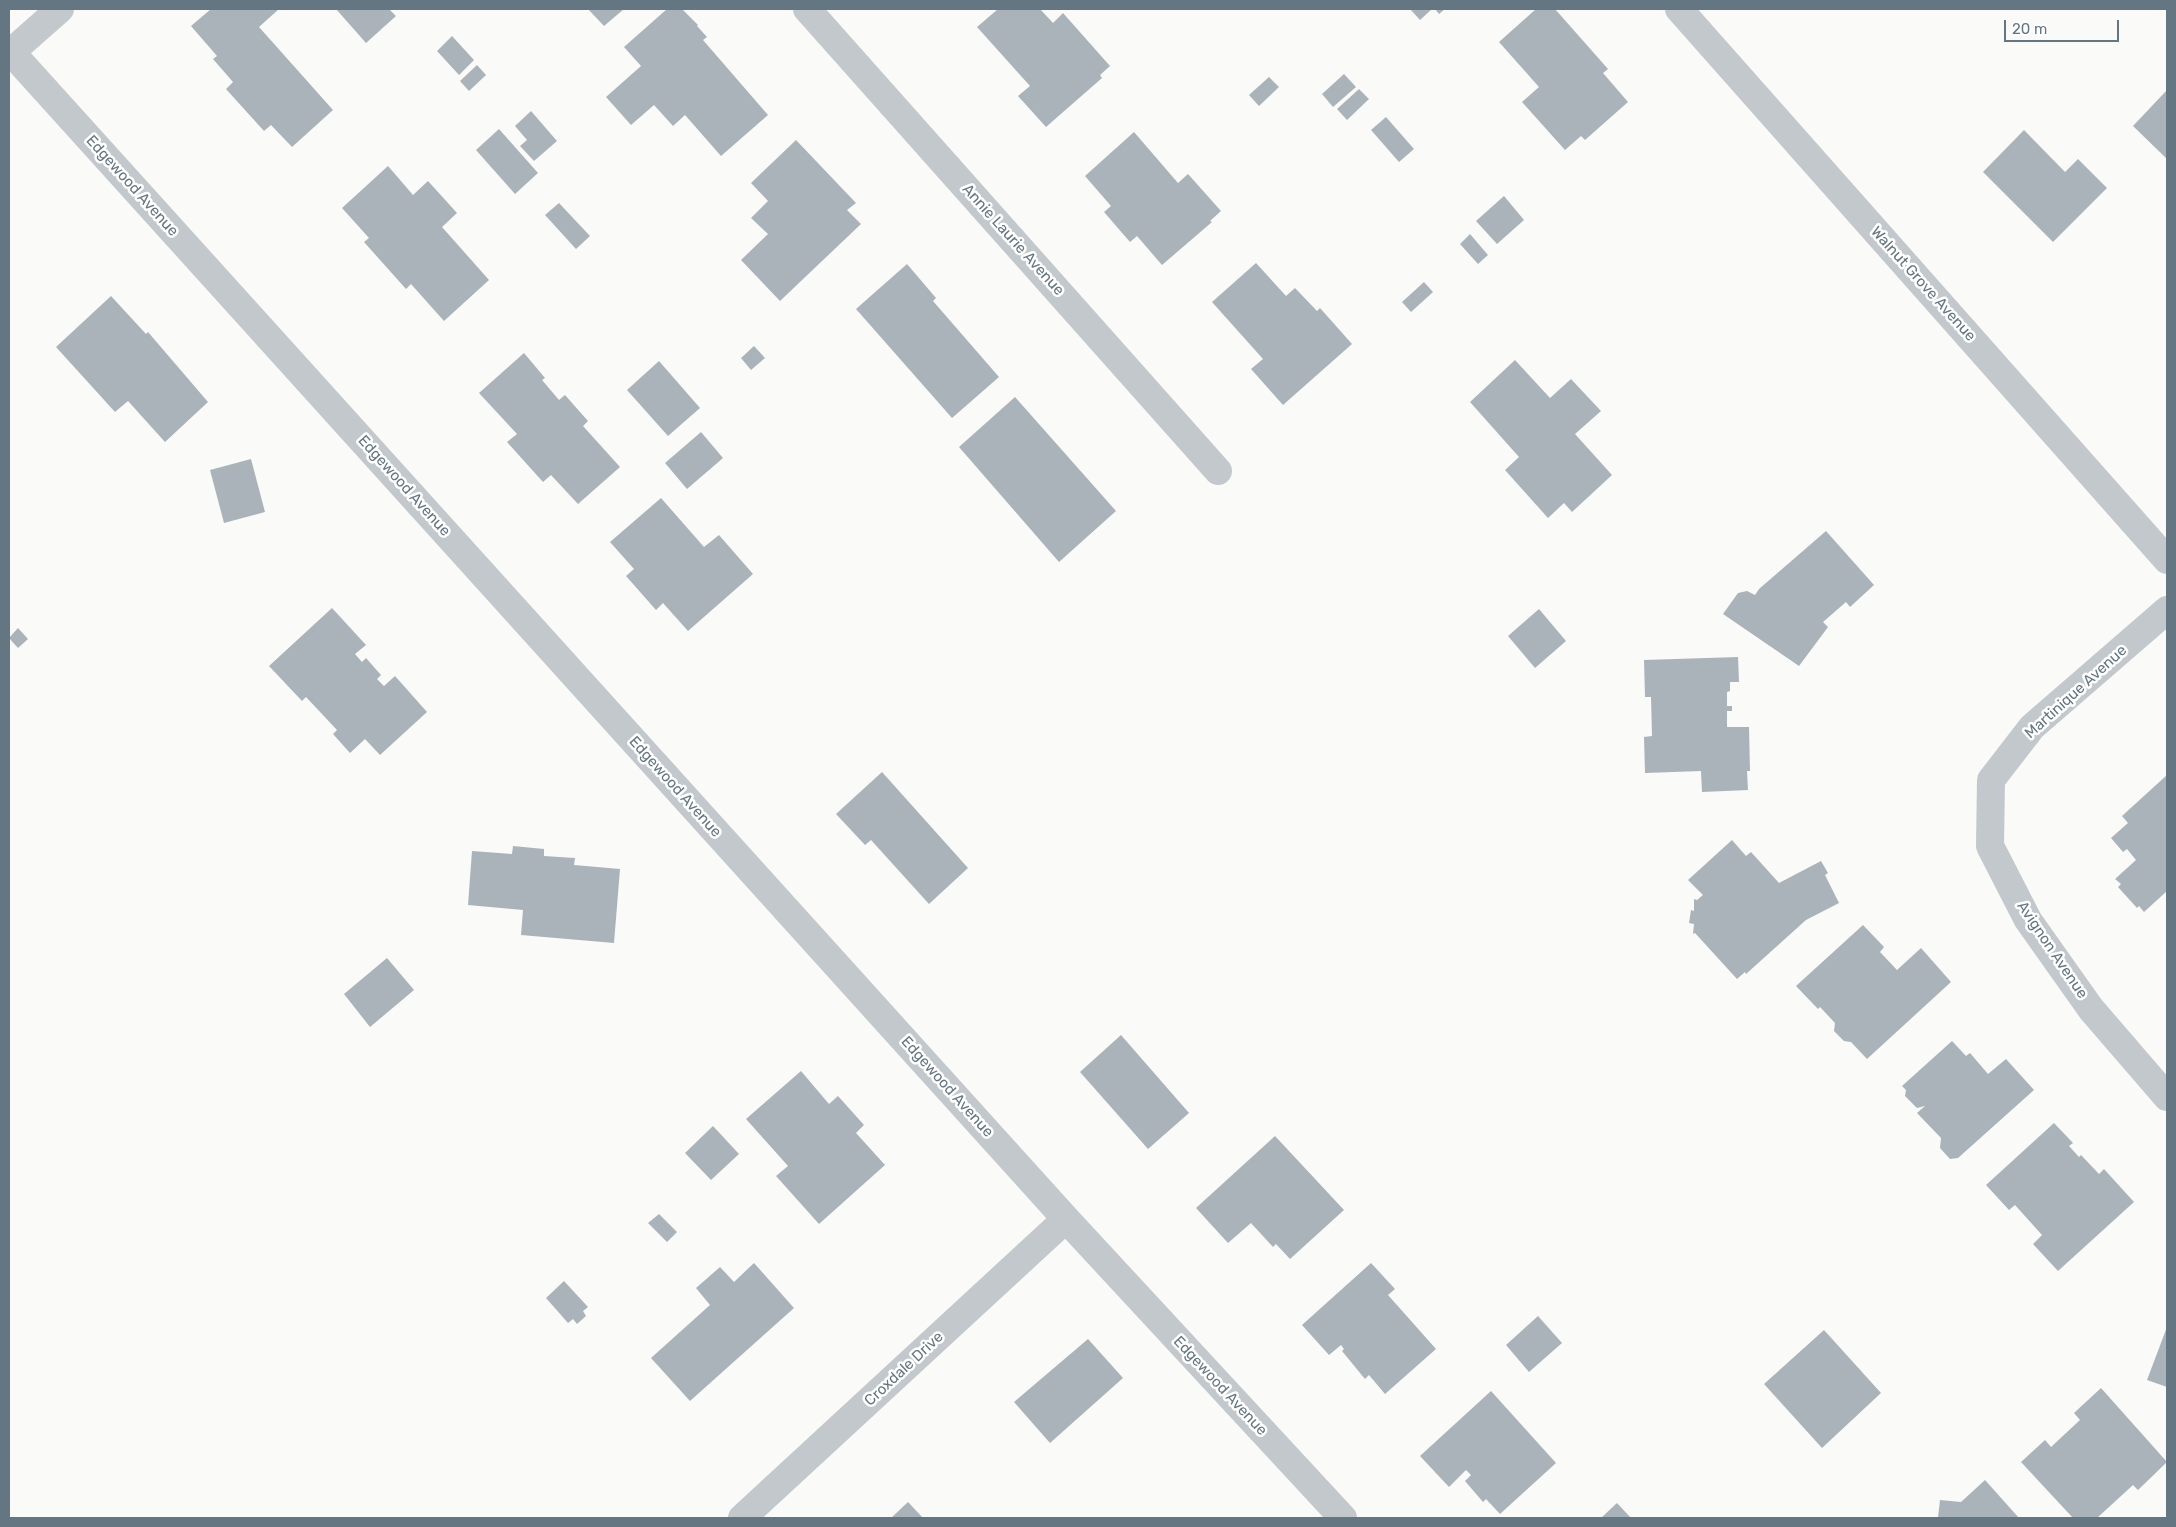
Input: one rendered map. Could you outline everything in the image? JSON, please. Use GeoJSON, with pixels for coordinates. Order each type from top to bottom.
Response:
{"type":"FeatureCollection","features":[{"type":"Feature","properties":{"kind":"street"},"geometry":{"type":"LineString","coordinates":[[10,53],[60,9]]}},
{"type":"Feature","properties":{"kind":"street","name":"Annie Laurie Avenue"},"geometry":{"type":"LineString","coordinates":[[808,9],[1218,470]]}},
{"type":"Feature","properties":{"kind":"street","name":"Walnut Grove Avenue"},"geometry":{"type":"LineString","coordinates":[[1679,9],[2167,560]]}},
{"type":"Feature","properties":{"kind":"street","name":"Edgewood Avenue"},"geometry":{"type":"LineString","coordinates":[[10,53],[1066,1219],[1343,1518]]}},
{"type":"Feature","properties":{"kind":"street","name":"Martinique Avenue"},"geometry":{"type":"LineString","coordinates":[[1991,780],[2032,727],[2167,610]]}},
{"type":"Feature","properties":{"kind":"street","name":"Avignon Avenue"},"geometry":{"type":"LineString","coordinates":[[1991,780],[1990,846],[2028,920],[2091,1008],[2167,1096]]}},
{"type":"Feature","properties":{"kind":"street","name":"Croxdale Drive"},"geometry":{"type":"LineString","coordinates":[[742,1518],[1066,1219]]}},
{"type":"Feature","properties":{"kind":"building"},"geometry":{"type":"Polygon","coordinates":[[[211,9],[279,9],[259,27],[333,110],[292,147],[271,125],[264,131],[226,89],[233,82],[213,59],[217,56],[191,26],[211,9]]]}},
{"type":"Feature","properties":{"kind":"building"},"geometry":{"type":"Polygon","coordinates":[[[336,9],[389,9],[396,16],[366,43],[336,9]]]}},
{"type":"Feature","properties":{"kind":"building"},"geometry":{"type":"Polygon","coordinates":[[[588,9],[624,9],[604,26],[588,9]]]}},
{"type":"Feature","properties":{"kind":"building"},"geometry":{"type":"Polygon","coordinates":[[[667,9],[682,9],[698,25],[707,37],[703,40],[768,115],[721,156],[685,115],[673,126],[654,105],[631,125],[606,97],[641,66],[624,47],[667,9]]]}},
{"type":"Feature","properties":{"kind":"building"},"geometry":{"type":"Polygon","coordinates":[[[998,9],[1040,9],[1053,23],[1063,13],[1110,66],[1100,75],[1102,78],[1046,127],[1018,96],[1030,86],[977,27],[998,9]]]}},
{"type":"Feature","properties":{"kind":"building"},"geometry":{"type":"Polygon","coordinates":[[[1410,9],[1432,9],[1420,20],[1410,9]]]}},
{"type":"Feature","properties":{"kind":"building"},"geometry":{"type":"Polygon","coordinates":[[[1435,9],[1445,9],[1439,14],[1435,9]]]}},
{"type":"Feature","properties":{"kind":"building"},"geometry":{"type":"Polygon","coordinates":[[[1536,9],[1555,9],[1608,69],[1603,73],[1628,102],[1585,140],[1581,136],[1565,150],[1522,102],[1539,87],[1499,42],[1536,9]]]}},
{"type":"Feature","properties":{"kind":"building"},"geometry":{"type":"Polygon","coordinates":[[[452,36],[474,60],[459,75],[437,51],[452,36]]]}},
{"type":"Feature","properties":{"kind":"building"},"geometry":{"type":"Polygon","coordinates":[[[477,65],[486,75],[469,91],[460,81],[477,65]]]}},
{"type":"Feature","properties":{"kind":"building"},"geometry":{"type":"Polygon","coordinates":[[[1344,74],[1356,87],[1333,107],[1322,94],[1344,74]]]}},
{"type":"Feature","properties":{"kind":"building"},"geometry":{"type":"Polygon","coordinates":[[[1269,77],[1279,87],[1259,106],[1249,95],[1269,77]]]}},
{"type":"Feature","properties":{"kind":"building"},"geometry":{"type":"Polygon","coordinates":[[[1359,89],[1369,99],[1347,120],[1337,109],[1359,89]]]}},
{"type":"Feature","properties":{"kind":"building"},"geometry":{"type":"Polygon","coordinates":[[[2167,90],[2167,159],[2133,126],[2167,90]]]}},
{"type":"Feature","properties":{"kind":"building"},"geometry":{"type":"Polygon","coordinates":[[[531,111],[557,141],[534,161],[520,146],[527,140],[515,126],[531,111]]]}},
{"type":"Feature","properties":{"kind":"building"},"geometry":{"type":"Polygon","coordinates":[[[1386,117],[1414,149],[1399,162],[1371,130],[1386,117]]]}},
{"type":"Feature","properties":{"kind":"building"},"geometry":{"type":"Polygon","coordinates":[[[499,129],[538,173],[515,194],[476,150],[499,129]]]}},
{"type":"Feature","properties":{"kind":"building"},"geometry":{"type":"Polygon","coordinates":[[[2024,130],[2065,172],[2078,159],[2107,188],[2053,242],[1983,172],[2024,130]]]}},
{"type":"Feature","properties":{"kind":"building"},"geometry":{"type":"Polygon","coordinates":[[[1134,132],[1178,183],[1188,174],[1221,211],[1210,221],[1212,222],[1162,265],[1137,236],[1130,242],[1104,212],[1111,206],[1085,176],[1134,132]]]}},
{"type":"Feature","properties":{"kind":"building"},"geometry":{"type":"Polygon","coordinates":[[[796,140],[856,203],[847,210],[861,224],[780,301],[741,260],[768,234],[751,218],[768,201],[751,183],[796,140]]]}},
{"type":"Feature","properties":{"kind":"building"},"geometry":{"type":"Polygon","coordinates":[[[388,166],[413,195],[428,181],[457,213],[442,227],[489,280],[444,321],[411,284],[406,289],[364,242],[369,238],[342,208],[388,166]]]}},
{"type":"Feature","properties":{"kind":"building"},"geometry":{"type":"Polygon","coordinates":[[[1504,196],[1524,220],[1497,244],[1476,221],[1504,196]]]}},
{"type":"Feature","properties":{"kind":"building"},"geometry":{"type":"Polygon","coordinates":[[[559,203],[590,236],[576,249],[545,215],[559,203]]]}},
{"type":"Feature","properties":{"kind":"building"},"geometry":{"type":"Polygon","coordinates":[[[1470,234],[1488,255],[1478,264],[1460,244],[1470,234]]]}},
{"type":"Feature","properties":{"kind":"building"},"geometry":{"type":"Polygon","coordinates":[[[1256,263],[1286,296],[1295,288],[1317,311],[1320,308],[1352,344],[1283,405],[1251,369],[1263,359],[1212,302],[1256,263]]]}},
{"type":"Feature","properties":{"kind":"building"},"geometry":{"type":"Polygon","coordinates":[[[907,264],[936,298],[933,301],[999,377],[952,418],[856,309],[907,264]]]}},
{"type":"Feature","properties":{"kind":"building"},"geometry":{"type":"Polygon","coordinates":[[[1424,282],[1433,292],[1411,312],[1402,302],[1424,282]]]}},
{"type":"Feature","properties":{"kind":"building"},"geometry":{"type":"Polygon","coordinates":[[[111,296],[146,334],[148,332],[208,402],[165,442],[128,401],[115,412],[56,347],[111,296]]]}},
{"type":"Feature","properties":{"kind":"building"},"geometry":{"type":"Polygon","coordinates":[[[754,346],[765,358],[751,370],[741,358],[754,346]]]}},
{"type":"Feature","properties":{"kind":"building"},"geometry":{"type":"Polygon","coordinates":[[[524,353],[545,378],[542,380],[559,400],[565,395],[588,421],[583,426],[620,467],[578,504],[551,475],[543,482],[507,442],[517,434],[479,393],[524,353]]]}},
{"type":"Feature","properties":{"kind":"building"},"geometry":{"type":"Polygon","coordinates":[[[1515,360],[1550,398],[1571,379],[1601,411],[1575,434],[1612,475],[1572,512],[1564,503],[1548,518],[1505,470],[1519,457],[1470,402],[1515,360]]]}},
{"type":"Feature","properties":{"kind":"building"},"geometry":{"type":"Polygon","coordinates":[[[659,361],[700,408],[668,436],[627,390],[659,361]]]}},
{"type":"Feature","properties":{"kind":"building"},"geometry":{"type":"Polygon","coordinates":[[[1015,397],[1116,511],[1059,562],[959,447],[1015,397]]]}},
{"type":"Feature","properties":{"kind":"building"},"geometry":{"type":"Polygon","coordinates":[[[701,432],[723,458],[687,489],[665,463],[701,432]]]}},
{"type":"Feature","properties":{"kind":"building"},"geometry":{"type":"Polygon","coordinates":[[[251,459],[265,512],[224,523],[210,470],[251,459]]]}},
{"type":"Feature","properties":{"kind":"building"},"geometry":{"type":"Polygon","coordinates":[[[661,498],[704,547],[719,535],[753,574],[688,631],[663,603],[656,610],[626,576],[634,569],[610,542],[661,498]]]}},
{"type":"Feature","properties":{"kind":"building"},"geometry":{"type":"Polygon","coordinates":[[[1826,531],[1874,585],[1850,607],[1846,602],[1823,622],[1828,627],[1799,666],[1723,614],[1738,593],[1747,591],[1755,595],[1759,589],[1826,531]]]}},
{"type":"Feature","properties":{"kind":"building"},"geometry":{"type":"Polygon","coordinates":[[[332,608],[366,645],[355,654],[362,662],[366,658],[381,675],[377,679],[384,686],[395,676],[427,712],[380,755],[365,739],[350,753],[333,734],[337,730],[306,697],[302,701],[269,666],[332,608]]]}},
{"type":"Feature","properties":{"kind":"building"},"geometry":{"type":"Polygon","coordinates":[[[1539,609],[1566,641],[1535,668],[1508,636],[1539,609]]]}},
{"type":"Feature","properties":{"kind":"building"},"geometry":{"type":"Polygon","coordinates":[[[18,628],[28,639],[18,648],[9,638],[18,628]]]}},
{"type":"Feature","properties":{"kind":"building"},"geometry":{"type":"Polygon","coordinates":[[[1738,657],[1739,682],[1730,682],[1730,691],[1727,692],[1727,706],[1732,706],[1732,711],[1727,711],[1727,727],[1749,727],[1750,771],[1747,771],[1748,790],[1702,792],[1701,771],[1645,773],[1644,737],[1652,736],[1651,697],[1645,697],[1644,660],[1738,657]]]}},
{"type":"Feature","properties":{"kind":"building"},"geometry":{"type":"Polygon","coordinates":[[[882,772],[968,868],[929,904],[871,840],[865,845],[836,814],[882,772]]]}},
{"type":"Feature","properties":{"kind":"building"},"geometry":{"type":"Polygon","coordinates":[[[2167,775],[2167,891],[2144,912],[2139,906],[2137,908],[2118,887],[2121,884],[2115,879],[2136,860],[2127,849],[2123,852],[2111,838],[2128,823],[2122,816],[2167,775]]]}},
{"type":"Feature","properties":{"kind":"building"},"geometry":{"type":"Polygon","coordinates":[[[1732,840],[1746,856],[1751,852],[1779,883],[1821,861],[1828,873],[1825,875],[1839,903],[1806,920],[1746,974],[1745,972],[1737,979],[1695,933],[1693,934],[1694,924],[1689,923],[1691,910],[1694,911],[1694,899],[1697,900],[1703,895],[1688,880],[1732,840]]]}},
{"type":"Feature","properties":{"kind":"building"},"geometry":{"type":"Polygon","coordinates":[[[513,846],[544,849],[544,856],[575,858],[574,865],[620,869],[614,943],[521,935],[523,910],[468,905],[472,851],[512,854],[513,846]]]}},
{"type":"Feature","properties":{"kind":"building"},"geometry":{"type":"Polygon","coordinates":[[[1863,925],[1884,947],[1880,952],[1897,970],[1921,948],[1951,982],[1867,1059],[1851,1042],[1844,1041],[1834,1031],[1835,1023],[1820,1007],[1818,1009],[1796,986],[1863,925]]]}},
{"type":"Feature","properties":{"kind":"building"},"geometry":{"type":"Polygon","coordinates":[[[387,958],[414,990],[370,1027],[344,994],[387,958]]]}},
{"type":"Feature","properties":{"kind":"building"},"geometry":{"type":"Polygon","coordinates":[[[1121,1035],[1189,1113],[1148,1149],[1080,1072],[1121,1035]]]}},
{"type":"Feature","properties":{"kind":"building"},"geometry":{"type":"Polygon","coordinates":[[[1952,1041],[1966,1056],[1970,1053],[1988,1074],[2006,1059],[2034,1090],[1958,1158],[1950,1159],[1940,1148],[1941,1138],[1917,1113],[1925,1106],[1917,1108],[1905,1096],[1906,1090],[1902,1086],[1952,1041]]]}},
{"type":"Feature","properties":{"kind":"building"},"geometry":{"type":"Polygon","coordinates":[[[801,1071],[829,1104],[838,1096],[864,1125],[856,1133],[885,1165],[819,1224],[776,1176],[788,1166],[746,1119],[801,1071]]]}},
{"type":"Feature","properties":{"kind":"building"},"geometry":{"type":"Polygon","coordinates":[[[2054,1123],[2073,1143],[2069,1146],[2079,1157],[2081,1155],[2099,1174],[2104,1169],[2134,1202],[2058,1271],[2033,1244],[2042,1235],[2015,1205],[2009,1210],[1986,1185],[2054,1123]]]}},
{"type":"Feature","properties":{"kind":"building"},"geometry":{"type":"Polygon","coordinates":[[[713,1126],[739,1154],[711,1180],[685,1153],[713,1126]]]}},
{"type":"Feature","properties":{"kind":"building"},"geometry":{"type":"Polygon","coordinates":[[[1275,1136],[1344,1210],[1290,1259],[1276,1244],[1273,1247],[1251,1223],[1228,1243],[1196,1208],[1275,1136]]]}},
{"type":"Feature","properties":{"kind":"building"},"geometry":{"type":"Polygon","coordinates":[[[659,1214],[677,1232],[667,1242],[648,1223],[659,1214]]]}},
{"type":"Feature","properties":{"kind":"building"},"geometry":{"type":"Polygon","coordinates":[[[754,1263],[794,1308],[690,1401],[651,1358],[710,1305],[696,1288],[720,1267],[734,1282],[754,1263]]]}},
{"type":"Feature","properties":{"kind":"building"},"geometry":{"type":"Polygon","coordinates":[[[1371,1263],[1395,1289],[1388,1295],[1436,1349],[1385,1394],[1369,1375],[1365,1379],[1342,1351],[1344,1349],[1341,1345],[1329,1355],[1302,1325],[1371,1263]]]}},
{"type":"Feature","properties":{"kind":"building"},"geometry":{"type":"Polygon","coordinates":[[[564,1281],[588,1307],[583,1311],[586,1316],[577,1324],[573,1319],[568,1323],[546,1298],[564,1281]]]}},
{"type":"Feature","properties":{"kind":"building"},"geometry":{"type":"Polygon","coordinates":[[[1538,1316],[1562,1343],[1529,1372],[1506,1345],[1538,1316]]]}},
{"type":"Feature","properties":{"kind":"building"},"geometry":{"type":"Polygon","coordinates":[[[2167,1327],[2167,1387],[2147,1380],[2167,1327]]]}},
{"type":"Feature","properties":{"kind":"building"},"geometry":{"type":"Polygon","coordinates":[[[1824,1330],[1881,1393],[1822,1448],[1764,1384],[1824,1330]]]}},
{"type":"Feature","properties":{"kind":"building"},"geometry":{"type":"Polygon","coordinates":[[[1088,1339],[1123,1378],[1050,1443],[1014,1402],[1088,1339]]]}},
{"type":"Feature","properties":{"kind":"building"},"geometry":{"type":"Polygon","coordinates":[[[2101,1388],[2167,1462],[2138,1490],[2133,1485],[2097,1518],[2073,1518],[2021,1462],[2045,1440],[2051,1447],[2080,1420],[2074,1413],[2101,1388]]]}},
{"type":"Feature","properties":{"kind":"building"},"geometry":{"type":"Polygon","coordinates":[[[1491,1391],[1556,1463],[1500,1514],[1486,1499],[1483,1502],[1465,1481],[1471,1475],[1466,1470],[1449,1487],[1420,1456],[1491,1391]]]}},
{"type":"Feature","properties":{"kind":"building"},"geometry":{"type":"Polygon","coordinates":[[[1985,1480],[2019,1518],[1938,1518],[1940,1500],[1961,1502],[1985,1480]]]}},
{"type":"Feature","properties":{"kind":"building"},"geometry":{"type":"Polygon","coordinates":[[[908,1502],[923,1518],[891,1518],[908,1502]]]}},
{"type":"Feature","properties":{"kind":"building"},"geometry":{"type":"Polygon","coordinates":[[[1617,1503],[1631,1518],[1601,1518],[1617,1503]]]}}]}
